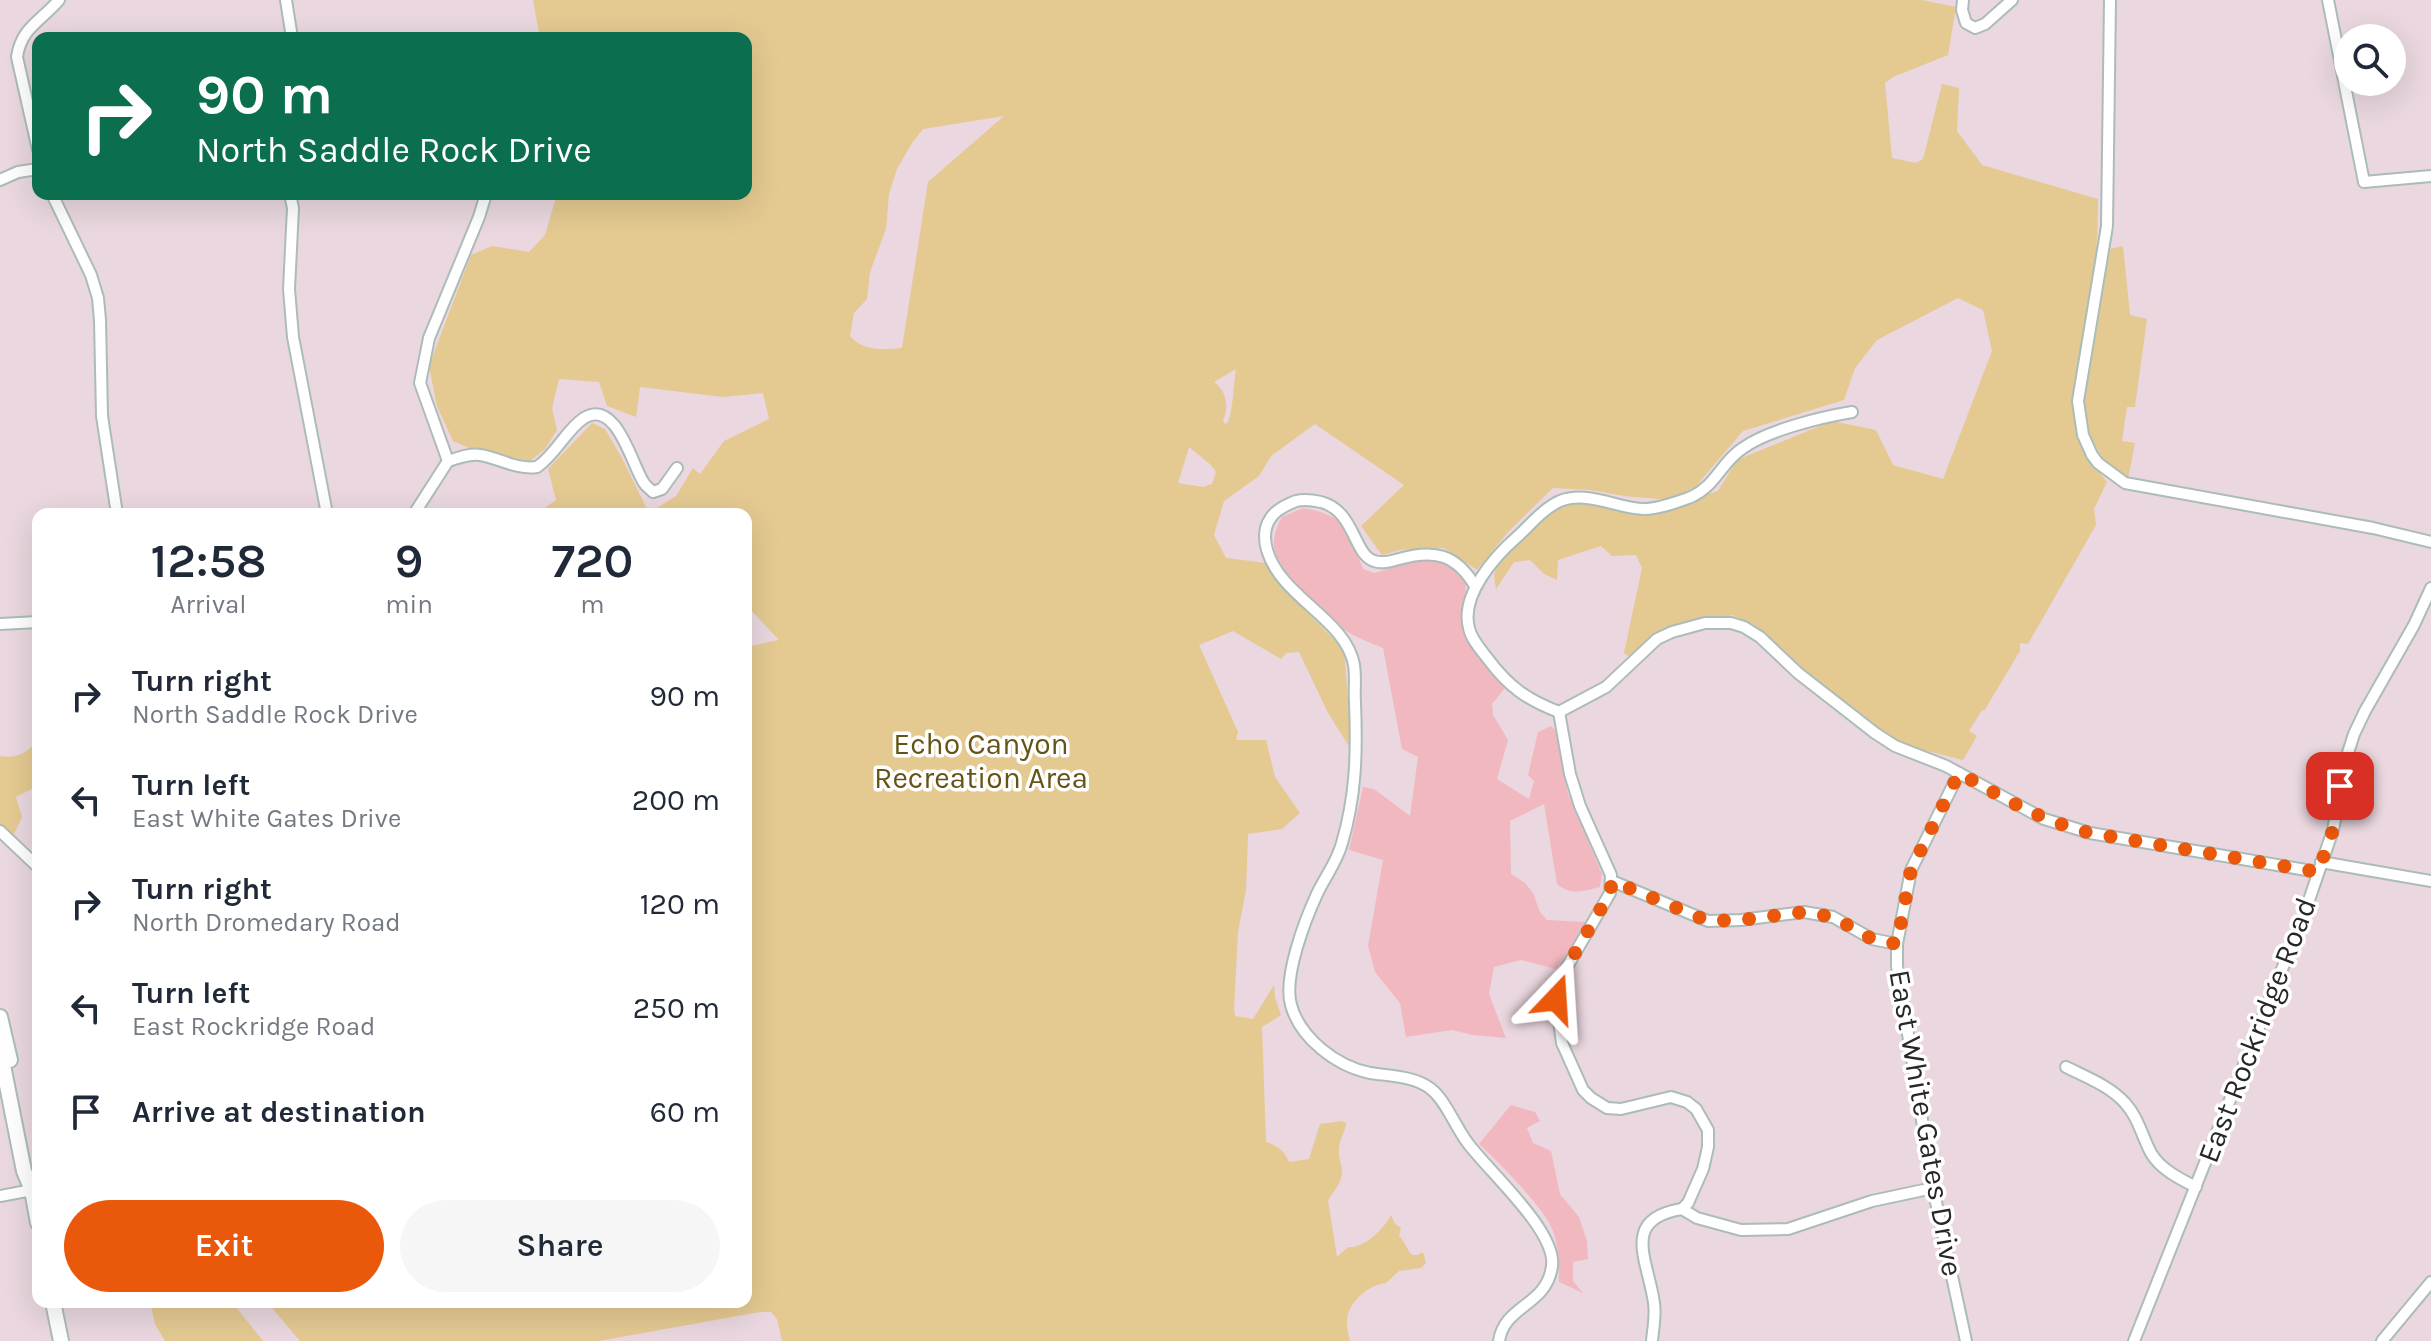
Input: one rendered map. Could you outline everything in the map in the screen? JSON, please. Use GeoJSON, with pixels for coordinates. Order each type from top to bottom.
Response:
{"type":"FeatureCollection","features":[{"type":"Feature","properties":{"kind":"street"},"geometry":{"type":"LineString","coordinates":[[32,123],[17,57],[19,44],[25,33],[59,0]]}},
{"type":"Feature","properties":{"kind":"street"},"geometry":{"type":"LineString","coordinates":[[286,0],[291,32]]}},
{"type":"Feature","properties":{"kind":"street"},"geometry":{"type":"LineString","coordinates":[[1963,0],[1966,23],[1975,28],[1985,24],[2012,0]]}},
{"type":"Feature","properties":{"kind":"street"},"geometry":{"type":"LineString","coordinates":[[2110,0],[2107,226],[2078,401],[2083,435],[2092,455],[2125,483],[2373,528],[2431,542]]}},
{"type":"Feature","properties":{"kind":"street"},"geometry":{"type":"LineString","coordinates":[[2328,0],[2364,182],[2431,176]]}},
{"type":"Feature","properties":{"kind":"street"},"geometry":{"type":"LineString","coordinates":[[0,180],[32,170]]}},
{"type":"Feature","properties":{"kind":"street"},"geometry":{"type":"LineString","coordinates":[[55,200],[91,275],[98,298],[102,416],[116,508]]}},
{"type":"Feature","properties":{"kind":"street"},"geometry":{"type":"LineString","coordinates":[[291,200],[289,289],[293,337],[326,508]]}},
{"type":"Feature","properties":{"kind":"street"},"geometry":{"type":"LineString","coordinates":[[448,461],[420,383],[429,338],[484,200]]}},
{"type":"Feature","properties":{"kind":"street"},"geometry":{"type":"LineString","coordinates":[[1559,712],[1526,698],[1514,689],[1498,673],[1472,636],[1468,621],[1475,586],[1496,556],[1546,510],[1562,501],[1594,499],[1643,509],[1674,503],[1709,487],[1743,447],[1828,416],[1852,412]]}},
{"type":"Feature","properties":{"kind":"street"},"geometry":{"type":"LineString","coordinates":[[418,508],[448,461],[479,455],[515,466],[537,467],[582,419],[594,414],[610,420],[632,454],[644,484],[653,492],[662,489],[677,468]]}},
{"type":"Feature","properties":{"kind":"street"},"geometry":{"type":"LineString","coordinates":[[1475,586],[1462,567],[1432,553],[1375,562],[1365,556],[1352,528],[1338,511],[1327,504],[1304,499],[1293,502],[1275,512],[1267,523],[1265,545],[1272,566],[1284,582],[1340,636],[1354,665],[1357,764],[1348,821],[1341,846],[1317,894],[1292,963],[1288,987],[1291,1005],[1298,1021],[1317,1045],[1345,1065],[1406,1079],[1433,1091],[1468,1144],[1525,1209],[1551,1249],[1553,1265],[1546,1287],[1511,1317],[1500,1330],[1499,1341]]}},
{"type":"Feature","properties":{"kind":"street","name":"East Rockridge Road"},"geometry":{"type":"LineString","coordinates":[[2134,1341],[2327,854],[2354,734],[2431,588]]}},
{"type":"Feature","properties":{"kind":"street"},"geometry":{"type":"LineString","coordinates":[[0,624],[32,622]]}},
{"type":"Feature","properties":{"kind":"street"},"geometry":{"type":"LineString","coordinates":[[1559,712],[1606,687],[1657,639],[1705,623],[1731,623],[1760,637],[1798,673],[1895,746],[1959,773],[2034,815],[2068,828],[2431,881]]}},
{"type":"Feature","properties":{"kind":"street"},"geometry":{"type":"LineString","coordinates":[[1559,712],[1570,774],[1580,806],[1612,881],[1610,893],[1560,979],[1556,999],[1562,1043],[1583,1090],[1607,1108],[1621,1109],[1671,1097],[1687,1102],[1696,1109],[1708,1130],[1703,1169],[1688,1203],[1682,1209],[1652,1220],[1645,1226],[1641,1237],[1655,1307],[1652,1341]]}},
{"type":"Feature","properties":{"kind":"street","name":"East White Gates Drive"},"geometry":{"type":"LineString","coordinates":[[1959,773],[1911,870],[1897,944],[1897,966],[1933,1188],[1966,1341]]}},
{"type":"Feature","properties":{"kind":"street"},"geometry":{"type":"LineString","coordinates":[[0,831],[32,861]]}},
{"type":"Feature","properties":{"kind":"street"},"geometry":{"type":"LineString","coordinates":[[1612,881],[1708,921],[1804,912],[1833,917],[1872,939],[1897,944]]}},
{"type":"Feature","properties":{"kind":"street"},"geometry":{"type":"LineString","coordinates":[[0,1017],[24,1171],[32,1190],[0,1196]]}},
{"type":"Feature","properties":{"kind":"street"},"geometry":{"type":"LineString","coordinates":[[0,1050],[16,1115]]}},
{"type":"Feature","properties":{"kind":"street"},"geometry":{"type":"LineString","coordinates":[[2066,1067],[2122,1099],[2133,1112],[2152,1155],[2160,1165],[2196,1187]]}},
{"type":"Feature","properties":{"kind":"street"},"geometry":{"type":"LineString","coordinates":[[1682,1209],[1697,1218],[1741,1230],[1788,1229],[1872,1201],[1933,1188]]}},
{"type":"Feature","properties":{"kind":"street"},"geometry":{"type":"LineString","coordinates":[[2382,1341],[2431,1282]]}},
{"type":"Feature","properties":{"kind":"street"},"geometry":{"type":"LineString","coordinates":[[54,1308],[61,1341]]}},
{"type":"Feature","properties":{"kind":"green space","name":"Echo Canyon Recreation Area"},"geometry":{"type":"Polygon","coordinates":[[[533,0],[1922,0],[1956,7],[1948,55],[1885,83],[1892,158],[1916,163],[1923,159],[1942,84],[1959,88],[1957,131],[1982,165],[2098,199],[2091,300],[2075,375],[2073,411],[2081,440],[2107,482],[2094,509],[2096,525],[2028,644],[2020,643],[2020,651],[1969,731],[1977,736],[1963,760],[1896,743],[1794,665],[1774,641],[1753,624],[1732,615],[1664,631],[1628,656],[1624,653],[1642,568],[1636,555],[1612,556],[1601,546],[1558,560],[1557,580],[1544,574],[1530,560],[1514,562],[1496,589],[1494,576],[1498,558],[1558,507],[1588,501],[1644,515],[1718,491],[1737,460],[1832,421],[1876,430],[1893,465],[1943,479],[1992,351],[1983,310],[1958,298],[1877,340],[1855,368],[1844,400],[1743,431],[1696,486],[1670,500],[1553,488],[1508,532],[1477,570],[1444,548],[1400,550],[1382,555],[1361,526],[1404,485],[1315,424],[1271,456],[1259,476],[1224,501],[1214,535],[1226,558],[1266,563],[1301,606],[1344,650],[1352,751],[1328,713],[1299,652],[1286,653],[1281,659],[1233,631],[1199,645],[1238,732],[1236,740],[1266,740],[1275,777],[1300,813],[1282,829],[1248,834],[1246,890],[1238,932],[1234,1009],[1235,1016],[1253,1019],[1274,985],[1281,1015],[1262,1027],[1266,1142],[1280,1149],[1289,1162],[1309,1159],[1320,1124],[1346,1123],[1339,1146],[1341,1178],[1328,1200],[1337,1257],[1348,1247],[1360,1245],[1373,1237],[1391,1215],[1401,1228],[1399,1236],[1412,1255],[1423,1252],[1426,1263],[1421,1268],[1399,1271],[1386,1283],[1373,1287],[1355,1301],[1348,1314],[1350,1341],[782,1341],[777,1319],[771,1312],[760,1312],[599,1341],[300,1341],[272,1308],[752,1308],[752,646],[779,640],[752,611],[752,508],[657,508],[676,496],[693,468],[700,474],[724,441],[769,419],[763,393],[723,397],[640,387],[636,417],[607,406],[599,382],[559,379],[552,408],[557,430],[545,449],[530,461],[471,449],[453,441],[437,406],[429,366],[471,255],[492,246],[529,252],[545,235],[555,200],[752,200],[752,32],[539,32],[533,0]],[[1004,116],[923,129],[912,143],[897,169],[889,194],[886,229],[870,272],[867,299],[854,313],[850,336],[861,344],[874,348],[902,348],[928,182],[1004,116]],[[1236,369],[1214,382],[1226,400],[1225,424],[1231,409],[1236,369]],[[1189,447],[1178,483],[1203,487],[1212,484],[1216,472],[1189,447]]]}},
{"type":"Feature","properties":{"kind":"green space"},"geometry":{"type":"Polygon","coordinates":[[[2123,246],[2130,315],[2147,319],[2135,407],[2127,407],[2122,441],[2135,443],[2128,479],[2109,464],[2096,446],[2082,401],[2110,249],[2123,246]]]}},
{"type":"Feature","properties":{"kind":"green space","name":"Echo Canyon Recreation Area"},"geometry":{"type":"Polygon","coordinates":[[[592,423],[605,429],[647,508],[545,508],[556,500],[548,469],[592,423]]]}},
{"type":"Feature","properties":{"kind":"green space"},"geometry":{"type":"Polygon","coordinates":[[[31,748],[32,789],[16,797],[22,817],[13,836],[0,825],[0,756],[12,757],[31,748]]]}},
{"type":"Feature","properties":{"kind":"green space"},"geometry":{"type":"Polygon","coordinates":[[[151,1308],[237,1308],[263,1341],[165,1341],[155,1324],[151,1308]]]}},
{"type":"Feature","properties":{"kind":"sand"},"geometry":{"type":"Polygon","coordinates":[[[1303,508],[1329,515],[1344,527],[1363,569],[1375,573],[1411,561],[1439,559],[1459,569],[1466,582],[1463,629],[1473,651],[1505,688],[1492,704],[1493,715],[1508,740],[1497,779],[1529,799],[1534,781],[1528,775],[1538,732],[1551,726],[1555,730],[1568,794],[1602,874],[1600,887],[1573,891],[1557,884],[1544,804],[1510,821],[1511,874],[1533,893],[1540,912],[1547,920],[1585,922],[1585,928],[1556,969],[1521,960],[1494,967],[1489,994],[1506,1038],[1452,1030],[1406,1037],[1400,1003],[1375,972],[1368,946],[1383,860],[1349,850],[1363,787],[1374,789],[1410,816],[1418,757],[1402,749],[1383,648],[1352,634],[1328,616],[1293,581],[1277,557],[1274,539],[1280,520],[1303,508]]]}},
{"type":"Feature","properties":{"kind":"sand"},"geometry":{"type":"Polygon","coordinates":[[[1511,1105],[1535,1112],[1540,1121],[1527,1128],[1533,1143],[1551,1151],[1560,1194],[1579,1217],[1587,1241],[1588,1259],[1573,1262],[1573,1281],[1583,1293],[1559,1282],[1556,1244],[1549,1222],[1520,1186],[1479,1144],[1511,1105]]]}},
{"type":"Feature","properties":{"kind":"route"},"geometry":{"type":"LineString","coordinates":[[1556,999],[1560,979],[1610,893],[1612,881],[1708,921],[1804,912],[1833,917],[1872,939],[1897,944],[1911,870],[1959,773],[2025,810],[2068,828],[2318,872],[2327,854],[2340,786]]}}]}
